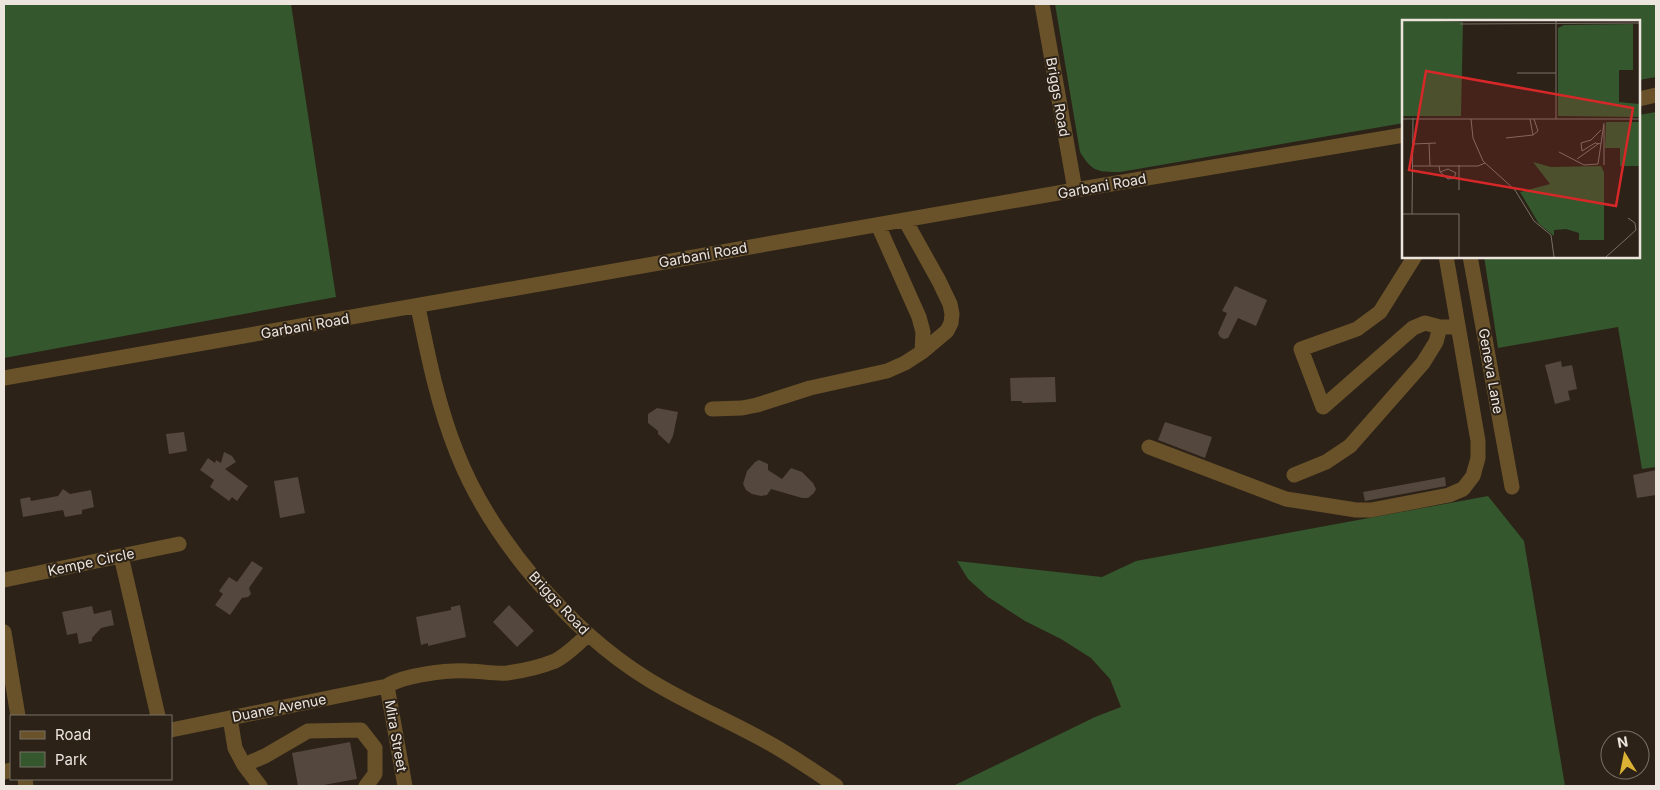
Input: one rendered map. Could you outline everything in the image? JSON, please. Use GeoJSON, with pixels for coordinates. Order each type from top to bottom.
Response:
{"type":"FeatureCollection","features":[{"type":"Feature","properties":{"kind":"street","name":"Briggs Road"},"geometry":{"type":"LineString","coordinates":[[1042,4],[1075,190]]}},
{"type":"Feature","properties":{"kind":"street"},"geometry":{"type":"LineString","coordinates":[[1640,99],[1656,95]]}},
{"type":"Feature","properties":{"kind":"street","name":"Garbani Road"},"geometry":{"type":"LineString","coordinates":[[4,378],[418,307],[1075,190],[1402,135]]}},
{"type":"Feature","properties":{"kind":"street"},"geometry":{"type":"LineString","coordinates":[[712,409],[742,408],[757,405],[810,388],[887,371],[905,363],[922,352],[947,331],[951,323],[952,314],[950,304],[905,220]]}},
{"type":"Feature","properties":{"kind":"street"},"geometry":{"type":"LineString","coordinates":[[878,225],[919,317],[923,332],[922,352]]}},
{"type":"Feature","properties":{"kind":"street"},"geometry":{"type":"LineString","coordinates":[[1414,258],[1380,312],[1358,330],[1301,349],[1323,407],[1413,328],[1425,323],[1440,327],[1458,327]]}},
{"type":"Feature","properties":{"kind":"street"},"geometry":{"type":"LineString","coordinates":[[1149,447],[1286,499],[1356,510],[1371,510],[1449,495],[1463,489],[1473,476],[1478,458],[1475,420],[1446,258]]}},
{"type":"Feature","properties":{"kind":"street","name":"Geneva Lane"},"geometry":{"type":"LineString","coordinates":[[1470,258],[1512,487]]}},
{"type":"Feature","properties":{"kind":"street","name":"Briggs Road"},"geometry":{"type":"LineString","coordinates":[[418,307],[430,366],[457,454],[481,502],[509,545],[568,617],[608,652],[646,678],[776,747],[836,786]]}},
{"type":"Feature","properties":{"kind":"street"},"geometry":{"type":"LineString","coordinates":[[1294,475],[1326,462],[1350,446],[1423,362],[1436,342],[1440,327]]}},
{"type":"Feature","properties":{"kind":"street","name":"Kempe Circle"},"geometry":{"type":"LineString","coordinates":[[4,580],[179,544]]}},
{"type":"Feature","properties":{"kind":"street"},"geometry":{"type":"LineString","coordinates":[[121,556],[158,715]]}},
{"type":"Feature","properties":{"kind":"street"},"geometry":{"type":"LineString","coordinates":[[4,632],[18,715]]}},
{"type":"Feature","properties":{"kind":"street","name":"Duane Avenue"},"geometry":{"type":"LineString","coordinates":[[172,730],[387,686],[394,682],[419,675],[468,671],[508,673],[532,668],[556,660],[588,635]]}},
{"type":"Feature","properties":{"kind":"street","name":"Mira Street"},"geometry":{"type":"LineString","coordinates":[[387,686],[405,786]]}},
{"type":"Feature","properties":{"kind":"street"},"geometry":{"type":"LineString","coordinates":[[230,718],[235,748],[244,765],[260,786]]}},
{"type":"Feature","properties":{"kind":"street"},"geometry":{"type":"LineString","coordinates":[[244,765],[265,756],[308,731],[361,730],[375,748],[375,774],[366,786]]}},
{"type":"Feature","properties":{"kind":"green space"},"geometry":{"type":"Polygon","coordinates":[[[4,4],[291,4],[336,297],[4,358],[4,4]]]}},
{"type":"Feature","properties":{"kind":"green space"},"geometry":{"type":"Polygon","coordinates":[[[1055,4],[1656,4],[1656,77],[1640,80],[1640,20],[1402,20],[1402,123],[1120,172],[1096,170],[1088,164],[1080,152],[1055,4]]]}},
{"type":"Feature","properties":{"kind":"green space"},"geometry":{"type":"Polygon","coordinates":[[[1656,112],[1656,467],[1642,469],[1618,327],[1498,348],[1484,258],[1640,258],[1640,115],[1656,112]]]}},
{"type":"Feature","properties":{"kind":"green space"},"geometry":{"type":"Polygon","coordinates":[[[1488,496],[1524,541],[1565,786],[953,786],[1095,717],[1121,707],[1110,679],[1091,658],[1061,639],[1025,621],[988,597],[968,579],[957,561],[1102,577],[1136,561],[1488,496]]]}},
{"type":"Feature","properties":{"kind":"building"},"geometry":{"type":"Polygon","coordinates":[[[1235,286],[1267,300],[1256,326],[1238,318],[1228,338],[1224,339],[1218,333],[1227,313],[1222,311],[1235,286]]]}},
{"type":"Feature","properties":{"kind":"building"},"geometry":{"type":"Polygon","coordinates":[[[1561,361],[1562,367],[1572,365],[1577,389],[1568,391],[1570,400],[1555,404],[1545,365],[1561,361]]]}},
{"type":"Feature","properties":{"kind":"building"},"geometry":{"type":"Polygon","coordinates":[[[1055,377],[1056,402],[1022,403],[1022,401],[1011,401],[1010,378],[1055,377]]]}},
{"type":"Feature","properties":{"kind":"building"},"geometry":{"type":"Polygon","coordinates":[[[657,408],[678,412],[673,436],[669,444],[648,423],[648,414],[657,408]]]}},
{"type":"Feature","properties":{"kind":"building"},"geometry":{"type":"Polygon","coordinates":[[[1165,422],[1212,437],[1205,458],[1158,440],[1165,422]]]}},
{"type":"Feature","properties":{"kind":"building"},"geometry":{"type":"Polygon","coordinates":[[[184,432],[187,451],[169,454],[166,434],[184,432]]]}},
{"type":"Feature","properties":{"kind":"building"},"geometry":{"type":"Polygon","coordinates":[[[224,452],[232,456],[236,462],[225,469],[248,486],[237,501],[232,497],[229,501],[210,487],[214,480],[200,470],[208,458],[215,463],[216,460],[221,463],[224,452]]]}},
{"type":"Feature","properties":{"kind":"building"},"geometry":{"type":"Polygon","coordinates":[[[759,460],[768,464],[768,470],[782,479],[791,468],[802,472],[813,483],[816,489],[814,493],[808,498],[771,489],[767,495],[752,494],[746,490],[743,484],[747,471],[759,460]]]}},
{"type":"Feature","properties":{"kind":"building"},"geometry":{"type":"Polygon","coordinates":[[[1656,470],[1656,495],[1637,498],[1633,475],[1656,470]]]}},
{"type":"Feature","properties":{"kind":"building"},"geometry":{"type":"Polygon","coordinates":[[[298,477],[305,513],[280,518],[274,481],[298,477]]]}},
{"type":"Feature","properties":{"kind":"building"},"geometry":{"type":"Polygon","coordinates":[[[1445,477],[1446,486],[1365,501],[1363,492],[1445,477]]]}},
{"type":"Feature","properties":{"kind":"building"},"geometry":{"type":"Polygon","coordinates":[[[63,489],[70,494],[91,490],[94,507],[82,510],[82,514],[65,517],[63,510],[23,517],[20,499],[30,497],[31,501],[58,496],[63,489]]]}},
{"type":"Feature","properties":{"kind":"building"},"geometry":{"type":"Polygon","coordinates":[[[252,561],[263,568],[249,588],[251,594],[248,597],[242,598],[230,615],[215,605],[223,594],[219,591],[229,577],[237,582],[252,561]]]}},
{"type":"Feature","properties":{"kind":"building"},"geometry":{"type":"Polygon","coordinates":[[[460,605],[466,637],[428,646],[428,643],[421,645],[416,617],[451,610],[451,607],[460,605]]]}},
{"type":"Feature","properties":{"kind":"building"},"geometry":{"type":"Polygon","coordinates":[[[509,605],[534,631],[517,647],[493,622],[509,605]]]}},
{"type":"Feature","properties":{"kind":"building"},"geometry":{"type":"Polygon","coordinates":[[[92,606],[94,614],[111,610],[114,625],[101,628],[92,638],[92,641],[79,644],[77,633],[67,635],[62,612],[92,606]]]}},
{"type":"Feature","properties":{"kind":"building"},"geometry":{"type":"Polygon","coordinates":[[[350,742],[357,779],[318,786],[298,786],[292,753],[350,742]]]}}]}
